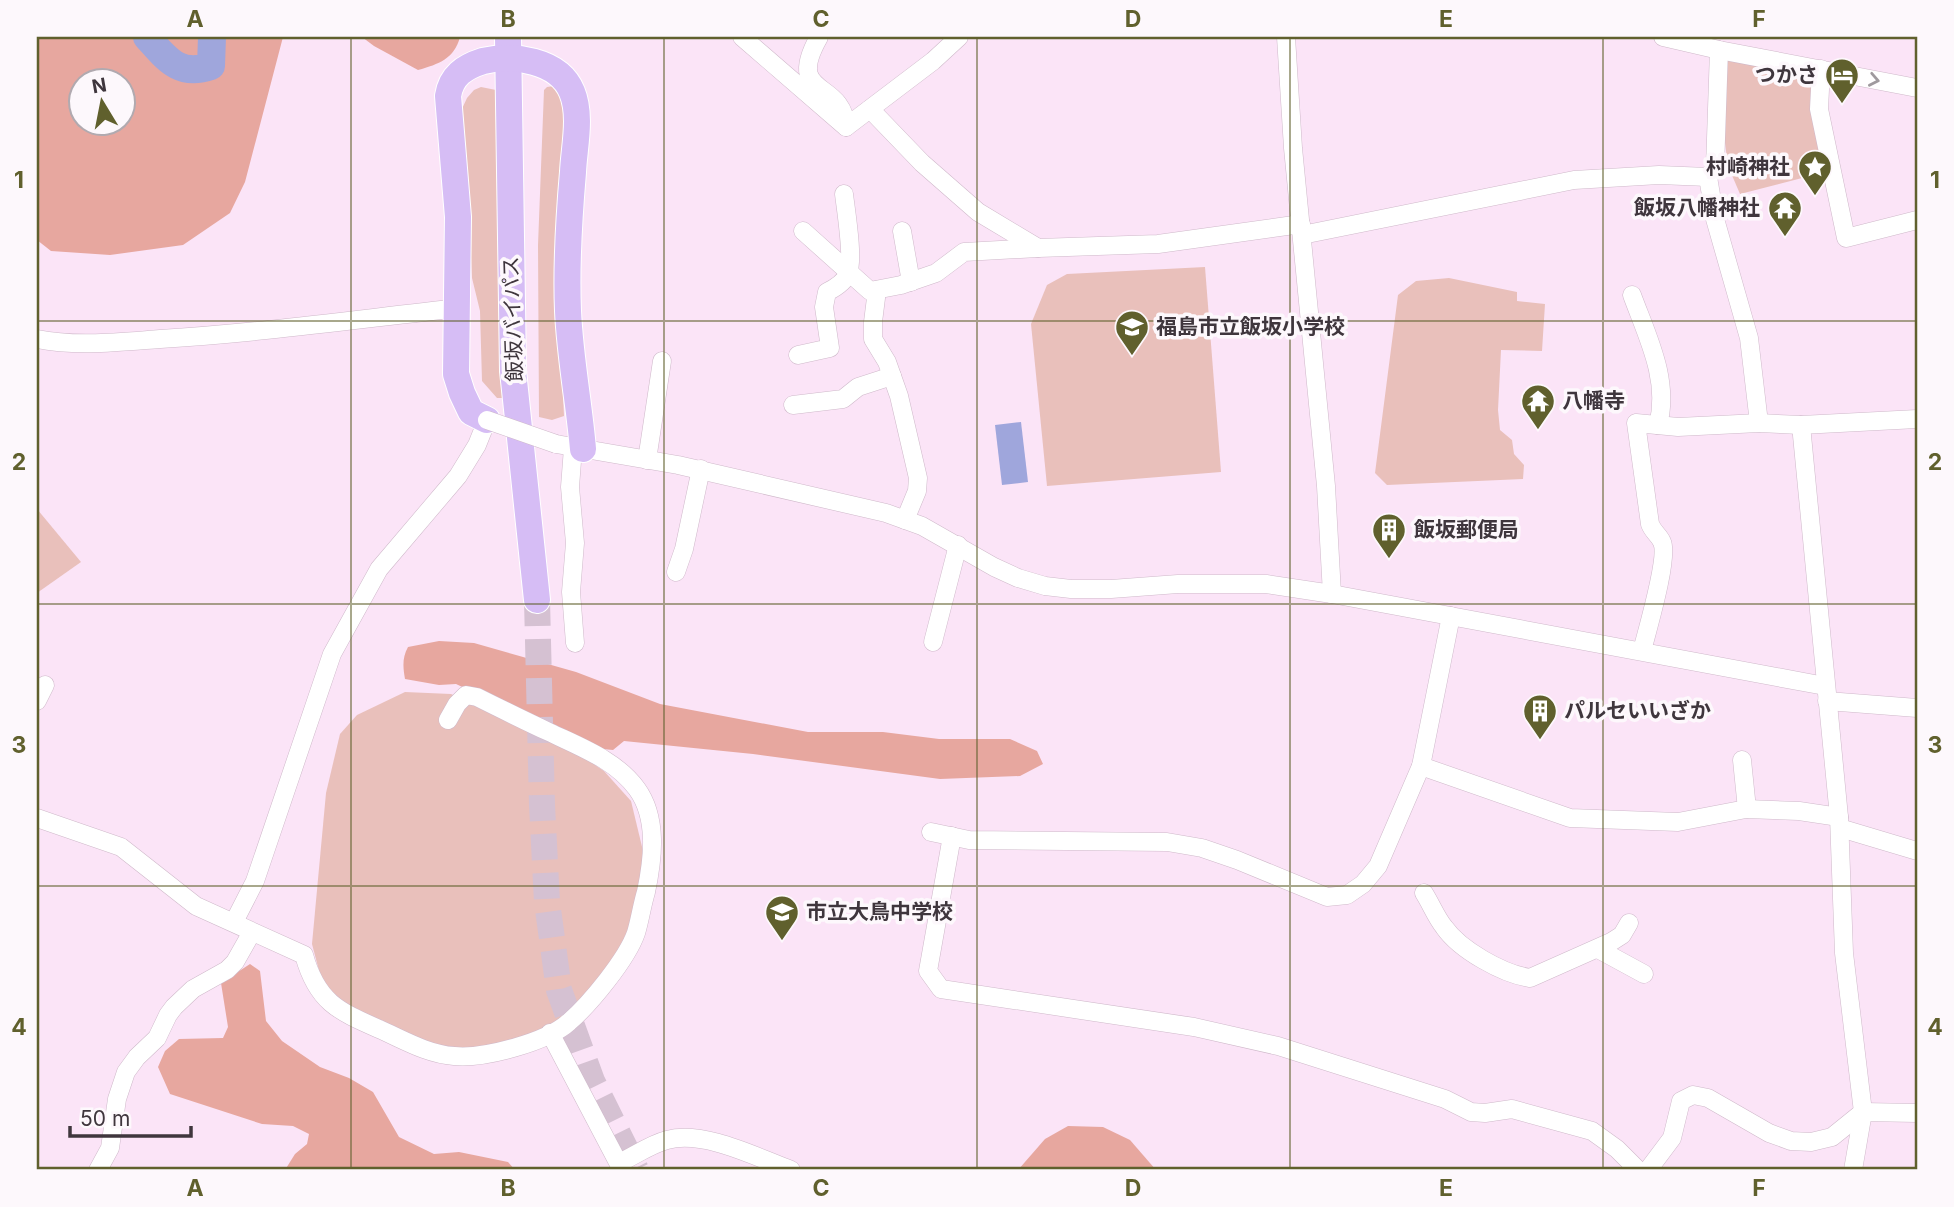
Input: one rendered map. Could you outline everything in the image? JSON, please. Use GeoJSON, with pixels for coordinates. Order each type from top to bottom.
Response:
{"type":"FeatureCollection","features":[{"type":"Feature","properties":{"kind":"highway"},"geometry":{"type":"LineString","coordinates":[[487,420],[471,412],[456,373],[459,308],[458,217],[449,123],[450,85],[459,72],[508,47],[552,71],[569,86],[575,99],[577,121],[567,242],[570,447]]}},
{"type":"Feature","properties":{"kind":"highway","name":"飯坂バイパス"},"geometry":{"type":"LineString","coordinates":[[508,47],[513,371],[537,600]]}},
{"type":"Feature","properties":{"kind":"street"},"geometry":{"type":"LineString","coordinates":[[742,37],[846,127]]}},
{"type":"Feature","properties":{"kind":"street"},"geometry":{"type":"LineString","coordinates":[[819,37],[809,53],[806,66],[808,76],[837,101],[846,115],[846,127]]}},
{"type":"Feature","properties":{"kind":"street"},"geometry":{"type":"LineString","coordinates":[[846,127],[959,37]]}},
{"type":"Feature","properties":{"kind":"street"},"geometry":{"type":"LineString","coordinates":[[1286,37],[1293,148],[1326,486],[1332,594]]}},
{"type":"Feature","properties":{"kind":"street"},"geometry":{"type":"LineString","coordinates":[[1663,37],[1716,45],[1917,89]]}},
{"type":"Feature","properties":{"kind":"street"},"geometry":{"type":"LineString","coordinates":[[1708,177],[1716,168],[1716,45]]}},
{"type":"Feature","properties":{"kind":"street"},"geometry":{"type":"LineString","coordinates":[[1821,69],[1819,109],[1846,238],[1917,220]]}},
{"type":"Feature","properties":{"kind":"street"},"geometry":{"type":"LineString","coordinates":[[870,109],[922,163],[978,212],[1038,248]]}},
{"type":"Feature","properties":{"kind":"street"},"geometry":{"type":"LineString","coordinates":[[803,231],[870,291],[911,282],[936,273],[964,252],[1158,244],[1302,230],[1574,180],[1649,175],[1708,177]]}},
{"type":"Feature","properties":{"kind":"street"},"geometry":{"type":"LineString","coordinates":[[1708,177],[1715,219],[1749,338],[1759,423]]}},
{"type":"Feature","properties":{"kind":"street"},"geometry":{"type":"LineString","coordinates":[[797,355],[830,348],[824,307],[827,292],[840,284],[848,274],[850,257],[844,194]]}},
{"type":"Feature","properties":{"kind":"street"},"geometry":{"type":"LineString","coordinates":[[902,231],[911,282]]}},
{"type":"Feature","properties":{"kind":"street"},"geometry":{"type":"LineString","coordinates":[[877,289],[873,339],[899,396],[918,478],[917,491],[905,520]]}},
{"type":"Feature","properties":{"kind":"street"},"geometry":{"type":"LineString","coordinates":[[1632,295],[1658,369],[1662,403],[1658,425]]}},
{"type":"Feature","properties":{"kind":"street"},"geometry":{"type":"LineString","coordinates":[[37,339],[109,342],[197,337],[459,308]]}},
{"type":"Feature","properties":{"kind":"street"},"geometry":{"type":"LineString","coordinates":[[647,460],[662,360]]}},
{"type":"Feature","properties":{"kind":"street"},"geometry":{"type":"LineString","coordinates":[[793,405],[843,399],[858,387],[892,376]]}},
{"type":"Feature","properties":{"kind":"street"},"geometry":{"type":"LineString","coordinates":[[1642,650],[1660,578],[1664,548],[1650,524],[1636,423],[1678,427],[1759,423],[1801,425],[1917,419]]}},
{"type":"Feature","properties":{"kind":"street"},"geometry":{"type":"LineString","coordinates":[[234,922],[255,881],[332,654],[379,569],[458,476],[477,445],[487,420],[570,447],[701,470],[839,501],[905,520],[958,545],[994,567],[1045,586],[1084,589],[1178,584],[1266,584],[1642,650],[1826,693],[1917,708]]}},
{"type":"Feature","properties":{"kind":"street"},"geometry":{"type":"LineString","coordinates":[[1801,425],[1840,822],[1844,953],[1863,1112],[1853,1170]]}},
{"type":"Feature","properties":{"kind":"street"},"geometry":{"type":"LineString","coordinates":[[570,447],[575,543],[571,592],[575,643]]}},
{"type":"Feature","properties":{"kind":"street"},"geometry":{"type":"LineString","coordinates":[[676,572],[684,549],[701,470]]}},
{"type":"Feature","properties":{"kind":"street"},"geometry":{"type":"LineString","coordinates":[[933,642],[958,545]]}},
{"type":"Feature","properties":{"kind":"street"},"geometry":{"type":"LineString","coordinates":[[931,832],[969,840],[1167,842],[1202,848],[1327,897],[1340,897],[1363,884],[1378,866],[1407,801],[1420,766],[1451,616]]}},
{"type":"Feature","properties":{"kind":"street"},"geometry":{"type":"LineString","coordinates":[[37,818],[121,847],[195,906],[304,956],[309,974],[324,999],[342,1010],[416,1047],[437,1054],[456,1057],[499,1051],[568,1024],[596,994],[624,956],[636,935],[652,851],[649,819],[643,799],[629,779],[603,758],[477,696],[466,695],[448,720]]}},
{"type":"Feature","properties":{"kind":"street"},"geometry":{"type":"LineString","coordinates":[[1742,760],[1747,809]]}},
{"type":"Feature","properties":{"kind":"street"},"geometry":{"type":"LineString","coordinates":[[1420,766],[1570,817],[1678,822],[1747,809],[1799,811],[1840,822],[1917,851]]}},
{"type":"Feature","properties":{"kind":"street"},"geometry":{"type":"LineString","coordinates":[[951,836],[928,971],[941,989],[1194,1027],[1278,1046],[1445,1099],[1471,1112],[1512,1109],[1592,1131],[1618,1149],[1638,1170]]}},
{"type":"Feature","properties":{"kind":"street"},"geometry":{"type":"LineString","coordinates":[[1424,893],[1445,929],[1454,938],[1483,958],[1518,976],[1530,978],[1598,949],[1622,935],[1629,923]]}},
{"type":"Feature","properties":{"kind":"street"},"geometry":{"type":"LineString","coordinates":[[99,1170],[110,1148],[117,1099],[127,1072],[137,1057],[157,1038],[174,1007],[193,989],[227,970],[254,934]]}},
{"type":"Feature","properties":{"kind":"street"},"geometry":{"type":"LineString","coordinates":[[1598,949],[1644,974]]}},
{"type":"Feature","properties":{"kind":"street"},"geometry":{"type":"LineString","coordinates":[[550,1033],[620,1167],[666,1140],[692,1137],[732,1148],[791,1170]]}},
{"type":"Feature","properties":{"kind":"street"},"geometry":{"type":"LineString","coordinates":[[1648,1170],[1672,1138],[1681,1101],[1693,1095],[1708,1098],[1769,1132],[1791,1140],[1811,1142],[1832,1137],[1863,1112],[1917,1113]]}},
{"type":"Feature","properties":{"kind":"shaded area"},"geometry":{"type":"Polygon","coordinates":[[[37,37],[283,37],[245,182],[230,213],[183,245],[110,255],[51,251],[37,240],[37,37]]]}},
{"type":"Feature","properties":{"kind":"shaded area"},"geometry":{"type":"Polygon","coordinates":[[[362,37],[460,37],[454,51],[445,60],[418,70],[362,37]]]}},
{"type":"Feature","properties":{"kind":"shaded area"},"geometry":{"type":"Polygon","coordinates":[[[1725,59],[1817,74],[1829,171],[1740,194],[1728,166],[1723,127],[1725,59]]]}},
{"type":"Feature","properties":{"kind":"shaded area"},"geometry":{"type":"Polygon","coordinates":[[[554,86],[567,98],[557,266],[564,416],[552,420],[539,417],[538,245],[544,90],[554,86]]]}},
{"type":"Feature","properties":{"kind":"shaded area"},"geometry":{"type":"Polygon","coordinates":[[[481,87],[501,91],[502,398],[497,398],[482,381],[480,311],[472,278],[461,111],[467,98],[481,87]]]}},
{"type":"Feature","properties":{"kind":"shaded area"},"geometry":{"type":"Polygon","coordinates":[[[1205,267],[1221,472],[1047,486],[1031,324],[1047,285],[1067,274],[1205,267]]]}},
{"type":"Feature","properties":{"kind":"shaded area"},"geometry":{"type":"Polygon","coordinates":[[[1449,278],[1517,292],[1517,301],[1545,304],[1542,351],[1501,350],[1498,410],[1500,430],[1512,440],[1514,454],[1524,465],[1523,479],[1387,485],[1375,473],[1398,295],[1416,281],[1449,278]]]}},
{"type":"Feature","properties":{"kind":"shaded area"},"geometry":{"type":"Polygon","coordinates":[[[37,509],[81,562],[37,593],[37,509]]]}},
{"type":"Feature","properties":{"kind":"shaded area"},"geometry":{"type":"Polygon","coordinates":[[[439,641],[474,643],[576,672],[660,704],[808,732],[883,732],[939,739],[1010,739],[1037,751],[1043,764],[1020,776],[940,779],[753,754],[624,741],[613,750],[593,748],[456,684],[439,685],[405,679],[404,663],[408,647],[439,641]]]}},
{"type":"Feature","properties":{"kind":"shaded area"},"geometry":{"type":"Polygon","coordinates":[[[405,692],[451,694],[573,750],[604,771],[631,801],[644,855],[633,928],[587,999],[552,1029],[516,1042],[461,1052],[433,1047],[362,1018],[323,986],[312,944],[326,793],[340,734],[357,715],[405,692]]]}},
{"type":"Feature","properties":{"kind":"shaded area"},"geometry":{"type":"Polygon","coordinates":[[[250,964],[260,971],[266,1021],[282,1041],[320,1067],[349,1078],[373,1092],[399,1137],[434,1154],[459,1152],[508,1162],[515,1170],[285,1170],[295,1154],[307,1144],[309,1134],[293,1126],[262,1124],[170,1094],[158,1067],[165,1051],[179,1039],[223,1038],[228,1027],[221,983],[250,964]]]}},
{"type":"Feature","properties":{"kind":"shaded area"},"geometry":{"type":"Polygon","coordinates":[[[1068,1126],[1103,1127],[1130,1140],[1156,1170],[1018,1170],[1045,1139],[1068,1126]]]}},
{"type":"Feature","properties":{"kind":"water"},"geometry":{"type":"Polygon","coordinates":[[[1021,422],[1028,482],[1002,485],[995,425],[1021,422]]]}},
{"type":"Feature","properties":{"kind":"waterway"},"geometry":{"type":"LineString","coordinates":[[147,37],[174,64],[190,69],[211,66],[212,37]]}},
{"type":"Feature","properties":{"kind":"tunnel"},"geometry":{"type":"LineString","coordinates":[[537,600],[547,902],[559,990],[592,1081],[636,1170]]}},
{"type":"Feature","properties":{"kind":"place","name":"つかさ"},"geometry":{"type":"Point","coordinates":[1842,105]}},
{"type":"Feature","properties":{"kind":"place","name":"村崎神社"},"geometry":{"type":"Point","coordinates":[1815,197]}},
{"type":"Feature","properties":{"kind":"place","name":"飯坂八幡神社"},"geometry":{"type":"Point","coordinates":[1785,238]}},
{"type":"Feature","properties":{"kind":"place","name":"福島市立飯坂小学校"},"geometry":{"type":"Point","coordinates":[1132,357]}},
{"type":"Feature","properties":{"kind":"place","name":"八幡寺"},"geometry":{"type":"Point","coordinates":[1538,431]}},
{"type":"Feature","properties":{"kind":"place","name":"飯坂郵便局"},"geometry":{"type":"Point","coordinates":[1389,560]}},
{"type":"Feature","properties":{"kind":"place","name":"パルセいいざか"},"geometry":{"type":"Point","coordinates":[1540,741]}},
{"type":"Feature","properties":{"kind":"place","name":"市立大鳥中学校"},"geometry":{"type":"Point","coordinates":[782,942]}}]}
